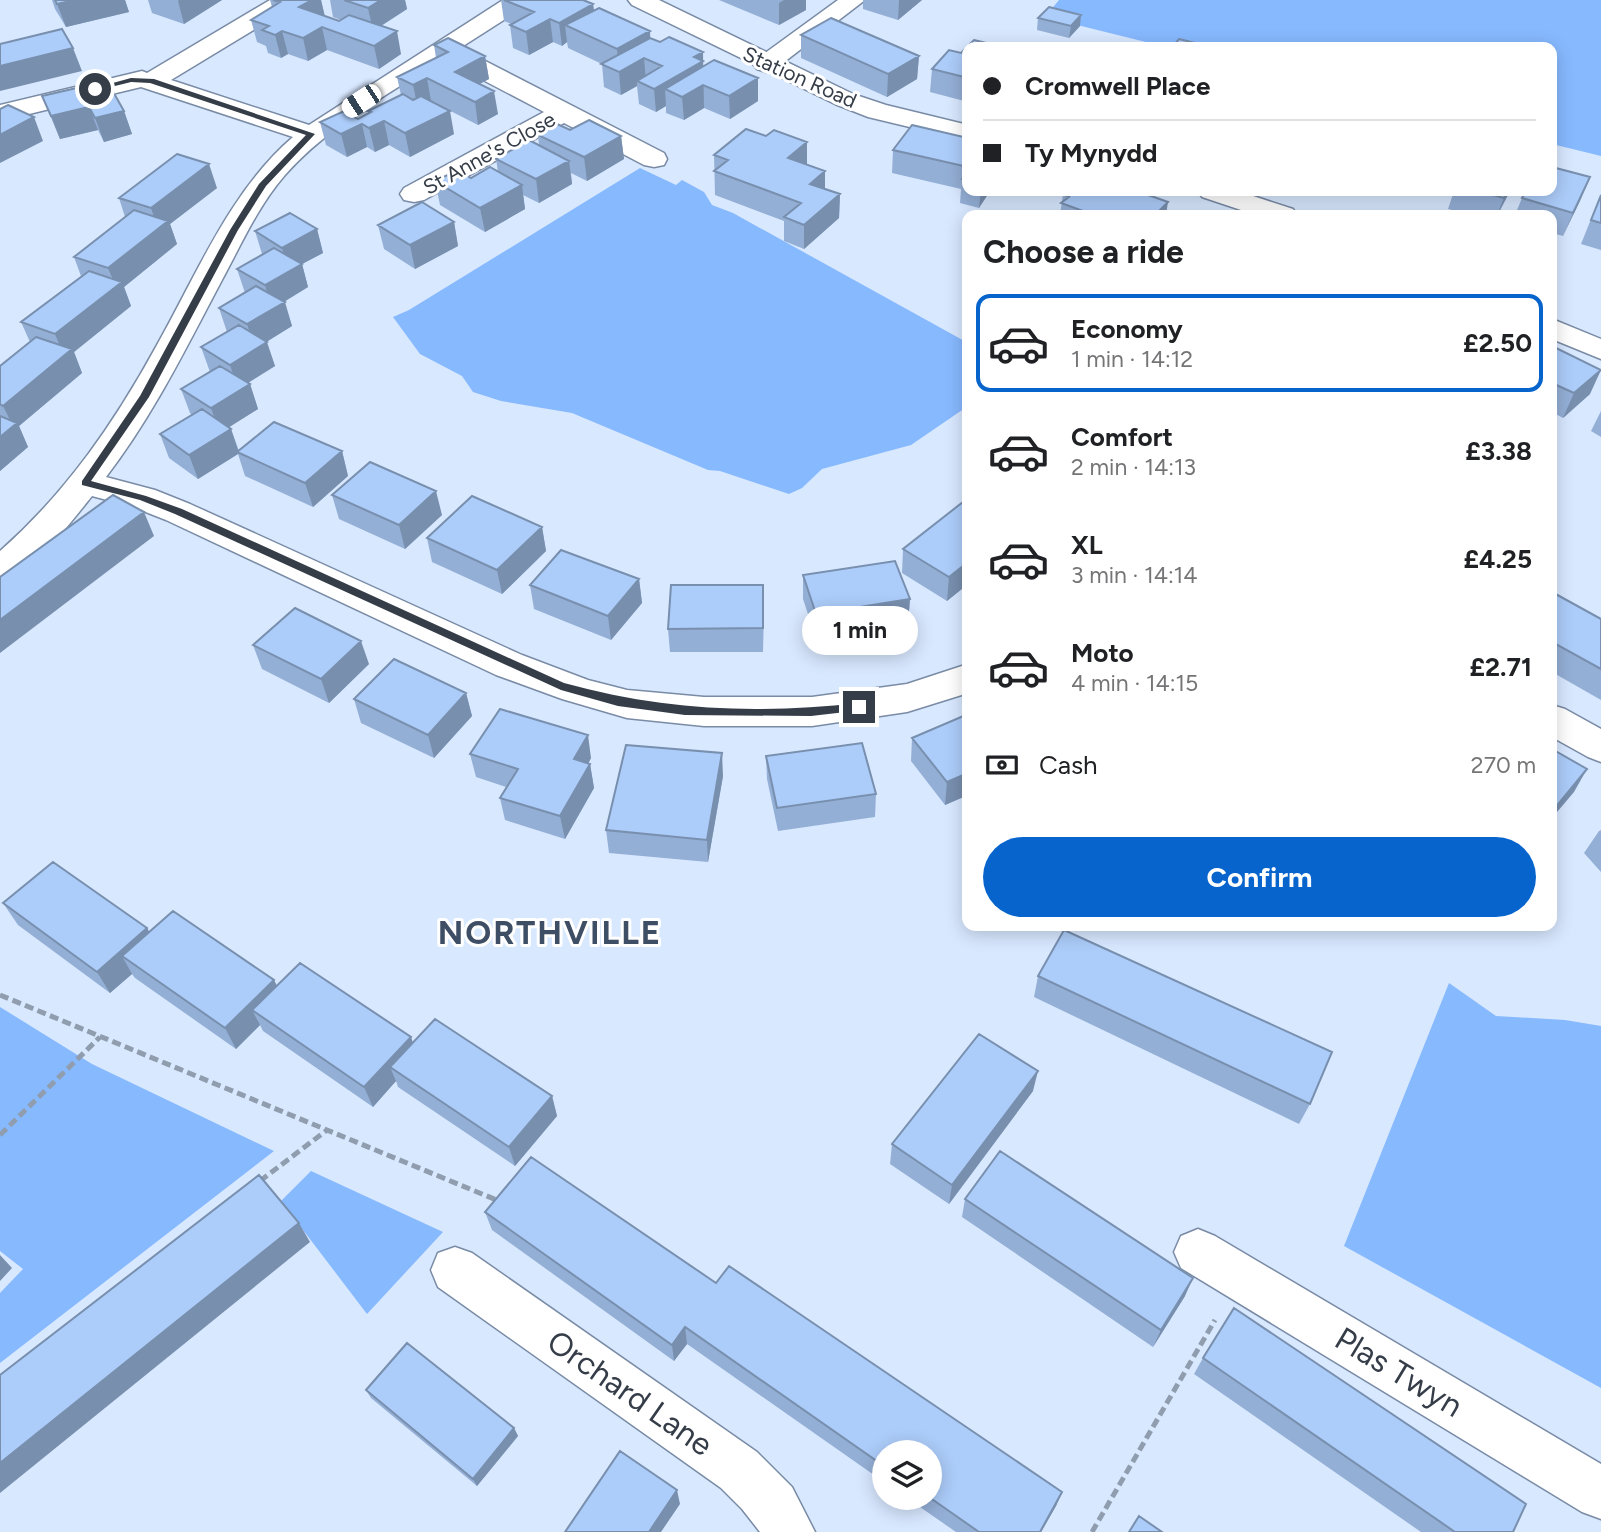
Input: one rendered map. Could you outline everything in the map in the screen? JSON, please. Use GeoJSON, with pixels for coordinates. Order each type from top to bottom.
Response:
{"type":"FeatureCollection","features":[{"type":"Feature","properties":{"kind":"street"},"geometry":{"type":"LineString","coordinates":[[151,81],[287,0]]}},
{"type":"Feature","properties":{"kind":"street"},"geometry":{"type":"LineString","coordinates":[[0,571],[28,547],[85,483],[144,397],[234,230],[263,184],[311,134],[519,0]]}},
{"type":"Feature","properties":{"kind":"street","name":"Station Road"},"geometry":{"type":"LineString","coordinates":[[640,0],[766,64],[877,111],[962,132]]}},
{"type":"Feature","properties":{"kind":"street"},"geometry":{"type":"LineString","coordinates":[[766,64],[853,0]]}},
{"type":"Feature","properties":{"kind":"street","name":"St Anne's Close"},"geometry":{"type":"LineString","coordinates":[[442,49],[654,159]]}},
{"type":"Feature","properties":{"kind":"street"},"geometry":{"type":"LineString","coordinates":[[0,113],[142,79],[311,134]]}},
{"type":"Feature","properties":{"kind":"street","name":"St Anne's Close"},"geometry":{"type":"LineString","coordinates":[[414,194],[564,112]]}},
{"type":"Feature","properties":{"kind":"street"},"geometry":{"type":"LineString","coordinates":[[1227,196],[1268,210]]}},
{"type":"Feature","properties":{"kind":"street"},"geometry":{"type":"LineString","coordinates":[[1557,330],[1601,350]]}},
{"type":"Feature","properties":{"kind":"street"},"geometry":{"type":"LineString","coordinates":[[85,483],[143,498],[178,512],[509,665],[561,686],[618,702],[685,711],[811,712],[883,704],[946,688],[962,681]]}},
{"type":"Feature","properties":{"kind":"street"},"geometry":{"type":"LineString","coordinates":[[1557,722],[1601,747]]}},
{"type":"Feature","properties":{"kind":"street","name":"Plas Twyn"},"geometry":{"type":"LineString","coordinates":[[1198,1252],[1601,1493]]}},
{"type":"Feature","properties":{"kind":"street","name":"Orchard Lane"},"geometry":{"type":"LineString","coordinates":[[455,1270],[739,1470],[765,1494],[788,1532]]}},
{"type":"Feature","properties":{"kind":"path"},"geometry":{"type":"LineString","coordinates":[[0,995],[499,1201],[455,1270]]}},
{"type":"Feature","properties":{"kind":"path"},"geometry":{"type":"LineString","coordinates":[[0,1135],[100,1038]]}},
{"type":"Feature","properties":{"kind":"path"},"geometry":{"type":"LineString","coordinates":[[250,1188],[327,1130]]}},
{"type":"Feature","properties":{"kind":"path"},"geometry":{"type":"LineString","coordinates":[[1092,1532],[1241,1277]]}},
{"type":"Feature","properties":{"kind":"shaded area"},"geometry":{"type":"Polygon","coordinates":[[[1059,0],[1601,0],[1601,156],[1557,145],[1557,42],[1146,42],[1045,17],[1059,0]]]}},
{"type":"Feature","properties":{"kind":"shaded area"},"geometry":{"type":"Polygon","coordinates":[[[640,168],[676,185],[682,180],[704,192],[712,205],[733,213],[962,340],[962,410],[911,445],[822,469],[802,488],[789,494],[720,471],[708,470],[572,413],[501,401],[473,392],[462,376],[420,354],[393,317],[409,310],[640,168]]]}},
{"type":"Feature","properties":{"kind":"shaded area"},"geometry":{"type":"Polygon","coordinates":[[[1449,983],[1496,1016],[1565,1020],[1601,1026],[1601,1388],[1344,1246],[1449,983]]]}},
{"type":"Feature","properties":{"kind":"shaded area"},"geometry":{"type":"Polygon","coordinates":[[[0,1007],[92,1064],[274,1151],[0,1363],[0,1293],[23,1269],[0,1251],[0,1007]]]}},
{"type":"Feature","properties":{"kind":"shaded area"},"geometry":{"type":"Polygon","coordinates":[[[311,1171],[443,1232],[367,1314],[281,1201],[311,1171]]]}},
{"type":"Feature","properties":{"kind":"building"},"geometry":{"type":"Polygon","coordinates":[[[55,0],[75,0],[57,4],[55,0]]]}},
{"type":"Feature","properties":{"kind":"building"},"geometry":{"type":"Polygon","coordinates":[[[273,0],[312,0],[299,7],[339,21],[349,15],[397,31],[374,46],[322,27],[303,38],[282,31],[275,35],[262,30],[269,26],[251,20],[280,2],[273,0]]]}},
{"type":"Feature","properties":{"kind":"building"},"geometry":{"type":"Polygon","coordinates":[[[344,0],[381,0],[368,8],[344,0]]]}},
{"type":"Feature","properties":{"kind":"building"},"geometry":{"type":"Polygon","coordinates":[[[504,0],[583,0],[593,4],[559,23],[550,19],[526,32],[510,25],[534,12],[504,0]]]}},
{"type":"Feature","properties":{"kind":"building"},"geometry":{"type":"Polygon","coordinates":[[[1049,7],[1081,15],[1071,26],[1038,18],[1049,7]]]}},
{"type":"Feature","properties":{"kind":"building"},"geometry":{"type":"Polygon","coordinates":[[[599,8],[650,31],[617,49],[565,25],[599,8]]]}},
{"type":"Feature","properties":{"kind":"building"},"geometry":{"type":"Polygon","coordinates":[[[831,18],[919,56],[888,74],[801,35],[831,18]]]}},
{"type":"Feature","properties":{"kind":"building"},"geometry":{"type":"Polygon","coordinates":[[[62,29],[73,48],[0,66],[0,44],[62,29]]]}},
{"type":"Feature","properties":{"kind":"building"},"geometry":{"type":"Polygon","coordinates":[[[669,37],[703,52],[694,57],[703,61],[654,89],[637,81],[662,66],[644,58],[619,72],[601,64],[650,38],[660,42],[669,37]]]}},
{"type":"Feature","properties":{"kind":"building"},"geometry":{"type":"Polygon","coordinates":[[[448,38],[485,56],[455,72],[494,91],[475,102],[427,78],[413,85],[397,77],[448,52],[434,45],[448,38]]]}},
{"type":"Feature","properties":{"kind":"building"},"geometry":{"type":"Polygon","coordinates":[[[949,50],[961,53],[962,76],[932,69],[949,50]]]}},
{"type":"Feature","properties":{"kind":"building"},"geometry":{"type":"Polygon","coordinates":[[[714,60],[758,78],[729,96],[703,85],[682,97],[665,89],[714,60]]]}},
{"type":"Feature","properties":{"kind":"building"},"geometry":{"type":"Polygon","coordinates":[[[107,81],[124,111],[95,118],[89,107],[51,116],[42,96],[107,81]]]}},
{"type":"Feature","properties":{"kind":"building"},"geometry":{"type":"Polygon","coordinates":[[[403,94],[413,100],[421,96],[450,111],[405,133],[384,121],[369,128],[362,124],[341,134],[320,122],[344,111],[358,119],[371,112],[368,111],[403,94]]]}},
{"type":"Feature","properties":{"kind":"building"},"geometry":{"type":"Polygon","coordinates":[[[8,105],[34,117],[0,135],[0,109],[8,105]]]}},
{"type":"Feature","properties":{"kind":"building"},"geometry":{"type":"Polygon","coordinates":[[[589,120],[621,136],[584,157],[538,135],[557,124],[570,130],[589,120]]]}},
{"type":"Feature","properties":{"kind":"building"},"geometry":{"type":"Polygon","coordinates":[[[912,125],[962,137],[962,166],[893,150],[912,125]]]}},
{"type":"Feature","properties":{"kind":"building"},"geometry":{"type":"Polygon","coordinates":[[[746,129],[766,136],[774,130],[807,142],[788,158],[825,171],[810,184],[840,194],[804,225],[784,217],[801,203],[714,171],[728,160],[714,155],[746,129]]]}},
{"type":"Feature","properties":{"kind":"building"},"geometry":{"type":"Polygon","coordinates":[[[529,140],[569,161],[536,179],[496,159],[529,140]]]}},
{"type":"Feature","properties":{"kind":"building"},"geometry":{"type":"Polygon","coordinates":[[[177,154],[209,164],[151,208],[119,198],[177,154]]]}},
{"type":"Feature","properties":{"kind":"building"},"geometry":{"type":"Polygon","coordinates":[[[490,167],[522,185],[480,208],[435,181],[458,170],[471,178],[490,167]]]}},
{"type":"Feature","properties":{"kind":"building"},"geometry":{"type":"Polygon","coordinates":[[[1557,168],[1590,177],[1573,213],[1522,198],[1557,196],[1557,168]]]}},
{"type":"Feature","properties":{"kind":"building"},"geometry":{"type":"Polygon","coordinates":[[[1601,195],[1601,223],[1591,220],[1601,195]]]}},
{"type":"Feature","properties":{"kind":"building"},"geometry":{"type":"Polygon","coordinates":[[[1067,196],[1151,196],[1168,202],[1160,210],[1080,210],[1061,203],[1069,197],[1067,196]]]}},
{"type":"Feature","properties":{"kind":"building"},"geometry":{"type":"Polygon","coordinates":[[[422,202],[454,222],[410,245],[378,225],[422,202]]]}},
{"type":"Feature","properties":{"kind":"building"},"geometry":{"type":"Polygon","coordinates":[[[134,210],[168,221],[108,268],[74,257],[134,210]]]}},
{"type":"Feature","properties":{"kind":"building"},"geometry":{"type":"Polygon","coordinates":[[[290,213],[317,229],[282,248],[255,231],[290,213]]]}},
{"type":"Feature","properties":{"kind":"building"},"geometry":{"type":"Polygon","coordinates":[[[274,248],[302,264],[265,285],[237,269],[274,248]]]}},
{"type":"Feature","properties":{"kind":"building"},"geometry":{"type":"Polygon","coordinates":[[[89,271],[122,282],[55,334],[21,322],[89,271]]]}},
{"type":"Feature","properties":{"kind":"building"},"geometry":{"type":"Polygon","coordinates":[[[256,286],[285,302],[247,324],[219,308],[256,286]]]}},
{"type":"Feature","properties":{"kind":"building"},"geometry":{"type":"Polygon","coordinates":[[[239,325],[267,342],[230,365],[201,347],[239,325]]]}},
{"type":"Feature","properties":{"kind":"building"},"geometry":{"type":"Polygon","coordinates":[[[36,337],[72,349],[3,406],[0,404],[0,366],[36,337]]]}},
{"type":"Feature","properties":{"kind":"building"},"geometry":{"type":"Polygon","coordinates":[[[1557,348],[1601,370],[1574,393],[1557,385],[1557,348]]]}},
{"type":"Feature","properties":{"kind":"building"},"geometry":{"type":"Polygon","coordinates":[[[220,366],[250,384],[211,408],[181,389],[220,366]]]}},
{"type":"Feature","properties":{"kind":"building"},"geometry":{"type":"Polygon","coordinates":[[[202,409],[231,429],[189,455],[160,434],[202,409]]]}},
{"type":"Feature","properties":{"kind":"building"},"geometry":{"type":"Polygon","coordinates":[[[0,416],[17,423],[0,437],[0,416]]]}},
{"type":"Feature","properties":{"kind":"building"},"geometry":{"type":"Polygon","coordinates":[[[274,422],[342,451],[305,483],[237,452],[274,422]]]}},
{"type":"Feature","properties":{"kind":"building"},"geometry":{"type":"Polygon","coordinates":[[[370,462],[436,491],[399,525],[332,495],[370,462]]]}},
{"type":"Feature","properties":{"kind":"building"},"geometry":{"type":"Polygon","coordinates":[[[113,495],[144,512],[0,620],[0,577],[113,495]]]}},
{"type":"Feature","properties":{"kind":"building"},"geometry":{"type":"Polygon","coordinates":[[[472,496],[542,527],[497,570],[427,538],[472,496]]]}},
{"type":"Feature","properties":{"kind":"building"},"geometry":{"type":"Polygon","coordinates":[[[962,503],[962,567],[949,577],[903,549],[962,503]]]}},
{"type":"Feature","properties":{"kind":"building"},"geometry":{"type":"Polygon","coordinates":[[[561,550],[639,579],[608,616],[530,585],[561,550]]]}},
{"type":"Feature","properties":{"kind":"building"},"geometry":{"type":"Polygon","coordinates":[[[895,561],[910,599],[816,614],[803,575],[895,561]]]}},
{"type":"Feature","properties":{"kind":"building"},"geometry":{"type":"Polygon","coordinates":[[[671,585],[763,585],[763,628],[668,629],[671,585]]]}},
{"type":"Feature","properties":{"kind":"building"},"geometry":{"type":"Polygon","coordinates":[[[1557,595],[1601,619],[1601,669],[1557,645],[1557,595]]]}},
{"type":"Feature","properties":{"kind":"building"},"geometry":{"type":"Polygon","coordinates":[[[295,608],[361,641],[321,679],[253,645],[295,608]]]}},
{"type":"Feature","properties":{"kind":"building"},"geometry":{"type":"Polygon","coordinates":[[[394,659],[466,693],[428,735],[354,699],[394,659]]]}},
{"type":"Feature","properties":{"kind":"building"},"geometry":{"type":"Polygon","coordinates":[[[500,709],[588,735],[574,759],[590,764],[560,816],[500,798],[518,769],[470,754],[500,709]]]}},
{"type":"Feature","properties":{"kind":"building"},"geometry":{"type":"Polygon","coordinates":[[[962,717],[962,776],[947,782],[912,738],[962,717]]]}},
{"type":"Feature","properties":{"kind":"building"},"geometry":{"type":"Polygon","coordinates":[[[862,743],[876,794],[777,808],[766,756],[862,743]]]}},
{"type":"Feature","properties":{"kind":"building"},"geometry":{"type":"Polygon","coordinates":[[[626,745],[722,753],[707,840],[606,830],[626,745]]]}},
{"type":"Feature","properties":{"kind":"building"},"geometry":{"type":"Polygon","coordinates":[[[1557,752],[1587,769],[1557,806],[1557,752]]]}},
{"type":"Feature","properties":{"kind":"building"},"geometry":{"type":"Polygon","coordinates":[[[53,862],[147,928],[97,972],[3,903],[53,862]]]}},
{"type":"Feature","properties":{"kind":"building"},"geometry":{"type":"Polygon","coordinates":[[[173,911],[274,980],[225,1028],[122,956],[173,911]]]}},
{"type":"Feature","properties":{"kind":"building"},"geometry":{"type":"Polygon","coordinates":[[[1063,931],[1066,931],[1332,1052],[1310,1104],[1038,976],[1063,931]]]}},
{"type":"Feature","properties":{"kind":"building"},"geometry":{"type":"Polygon","coordinates":[[[300,963],[411,1037],[364,1087],[252,1010],[300,963]]]}},
{"type":"Feature","properties":{"kind":"building"},"geometry":{"type":"Polygon","coordinates":[[[435,1019],[552,1096],[509,1147],[390,1067],[435,1019]]]}},
{"type":"Feature","properties":{"kind":"building"},"geometry":{"type":"Polygon","coordinates":[[[979,1034],[1038,1071],[952,1185],[892,1144],[979,1034]]]}},
{"type":"Feature","properties":{"kind":"building"},"geometry":{"type":"Polygon","coordinates":[[[1000,1151],[1193,1278],[1161,1330],[965,1199],[1000,1151]]]}},
{"type":"Feature","properties":{"kind":"building"},"geometry":{"type":"Polygon","coordinates":[[[531,1157],[716,1283],[729,1266],[1062,1492],[1040,1532],[979,1532],[942,1506],[942,1440],[872,1440],[872,1458],[685,1327],[672,1345],[485,1212],[531,1157]]]}},
{"type":"Feature","properties":{"kind":"building"},"geometry":{"type":"Polygon","coordinates":[[[259,1175],[299,1223],[0,1463],[0,1375],[259,1175]]]}},
{"type":"Feature","properties":{"kind":"building"},"geometry":{"type":"Polygon","coordinates":[[[1234,1308],[1526,1504],[1513,1532],[1455,1532],[1203,1358],[1234,1308]]]}},
{"type":"Feature","properties":{"kind":"building"},"geometry":{"type":"Polygon","coordinates":[[[407,1343],[514,1428],[473,1479],[366,1390],[407,1343]]]}},
{"type":"Feature","properties":{"kind":"building"},"geometry":{"type":"Polygon","coordinates":[[[620,1451],[677,1490],[649,1532],[565,1532],[620,1451]]]}},
{"type":"Feature","properties":{"kind":"building"},"geometry":{"type":"Polygon","coordinates":[[[1139,1516],[1162,1532],[1129,1532],[1139,1516]]]}},
{"type":"Feature","properties":{"kind":"district","name":"NORTHVILLE"},"geometry":{"type":"Point","coordinates":[550,932]}},
{"type":"Feature","properties":{"kind":"route"},"geometry":{"type":"LineString","coordinates":[[95,89],[142,79],[311,134],[263,184],[234,230],[144,397],[85,483],[143,498],[178,512],[509,665],[561,686],[618,702],[685,711],[811,712],[859,707]]}}]}
